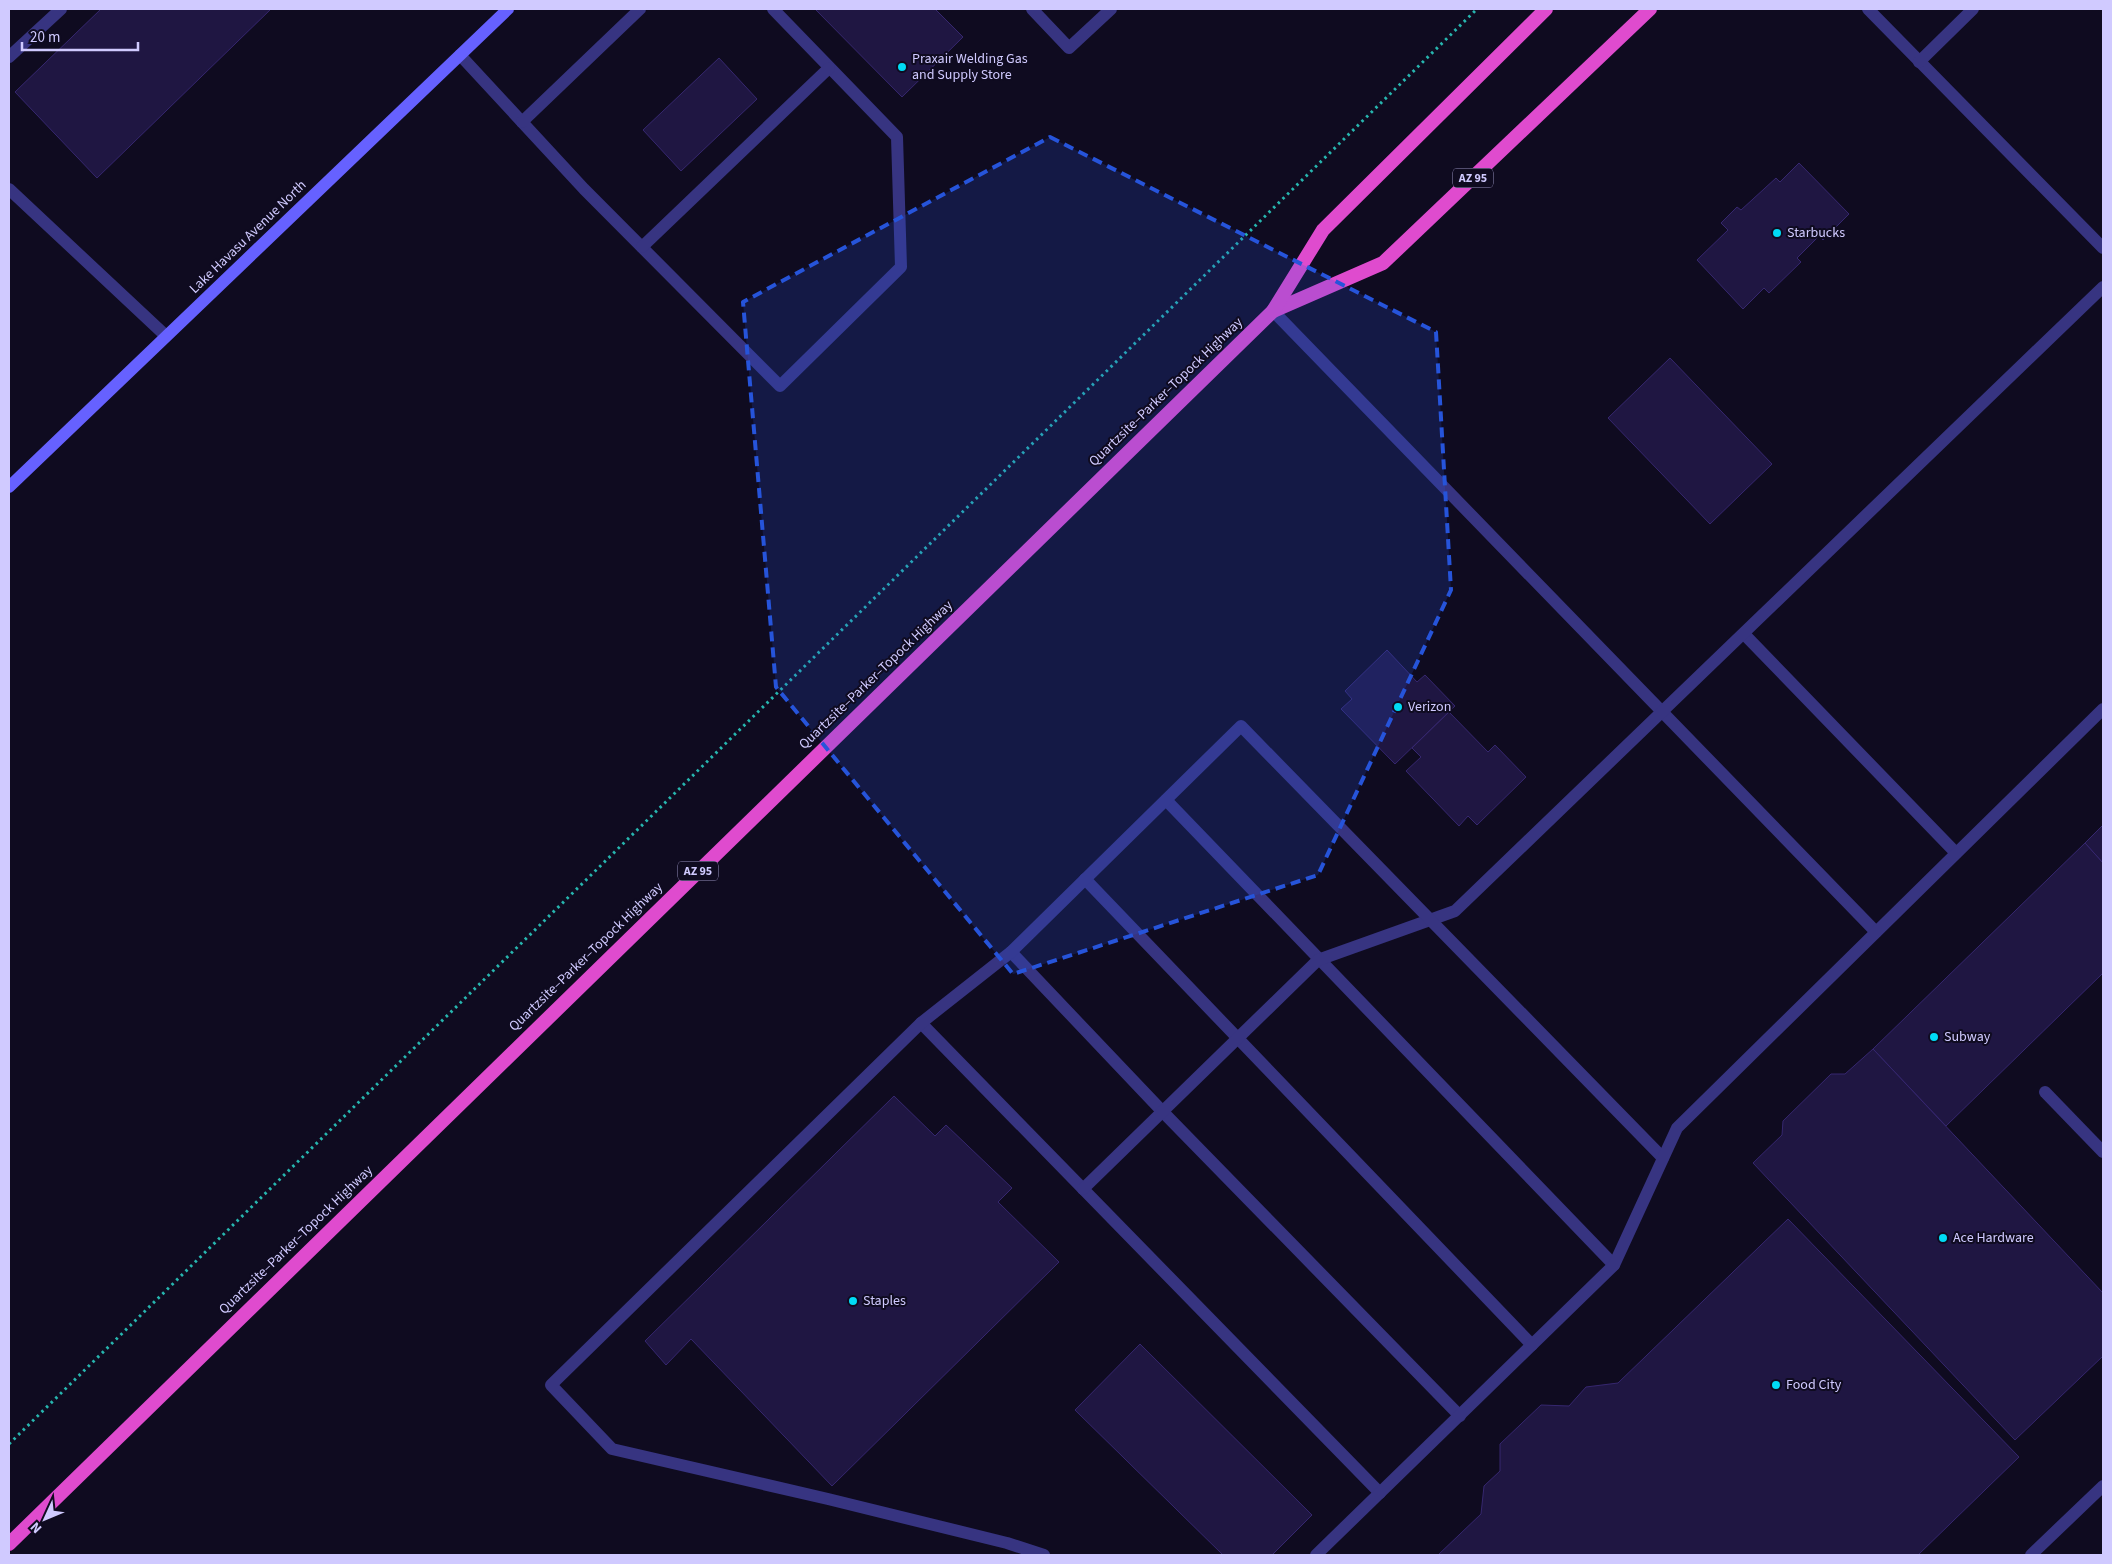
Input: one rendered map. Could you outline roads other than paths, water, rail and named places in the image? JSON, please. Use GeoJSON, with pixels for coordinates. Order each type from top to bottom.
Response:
{"type":"FeatureCollection","features":[{"type":"Feature","properties":{"kind":"highway","name":"Quartzsite–Parker–Topock Highway"},"geometry":{"type":"LineString","coordinates":[[9,1544],[1273,311],[1323,230],[1546,9]]}},
{"type":"Feature","properties":{"kind":"highway","name":"Quartzsite–Parker–Topock Highway"},"geometry":{"type":"LineString","coordinates":[[1273,311],[1383,263],[1650,9]]}},
{"type":"Feature","properties":{"kind":"main road","name":"Lake Havasu Avenue North"},"geometry":{"type":"LineString","coordinates":[[9,487],[508,9]]}},
{"type":"Feature","properties":{"kind":"lane"},"geometry":{"type":"LineString","coordinates":[[9,57],[61,9]]}},
{"type":"Feature","properties":{"kind":"lane"},"geometry":{"type":"LineString","coordinates":[[522,122],[640,9]]}},
{"type":"Feature","properties":{"kind":"lane"},"geometry":{"type":"LineString","coordinates":[[460,55],[584,189],[780,386],[901,267],[897,137],[772,9]]}},
{"type":"Feature","properties":{"kind":"lane"},"geometry":{"type":"LineString","coordinates":[[1032,9],[1069,48],[1111,9]]}},
{"type":"Feature","properties":{"kind":"lane"},"geometry":{"type":"LineString","coordinates":[[1868,9],[1918,62],[2103,248]]}},
{"type":"Feature","properties":{"kind":"lane"},"geometry":{"type":"LineString","coordinates":[[1918,62],[1973,9]]}},
{"type":"Feature","properties":{"kind":"lane"},"geometry":{"type":"LineString","coordinates":[[642,247],[829,68]]}},
{"type":"Feature","properties":{"kind":"lane"},"geometry":{"type":"LineString","coordinates":[[9,189],[166,336]]}},
{"type":"Feature","properties":{"kind":"lane"},"geometry":{"type":"LineString","coordinates":[[1083,1189],[1318,960],[1455,911],[2103,287]]}},
{"type":"Feature","properties":{"kind":"lane"},"geometry":{"type":"LineString","coordinates":[[1273,311],[1876,932]]}},
{"type":"Feature","properties":{"kind":"lane"},"geometry":{"type":"LineString","coordinates":[[1744,634],[1956,853]]}},
{"type":"Feature","properties":{"kind":"lane"},"geometry":{"type":"LineString","coordinates":[[1316,1555],[1614,1265],[1677,1128],[2103,709]]}},
{"type":"Feature","properties":{"kind":"lane"},"geometry":{"type":"LineString","coordinates":[[1044,1555],[1006,1543],[828,1499],[612,1449],[551,1385],[920,1023],[1011,952],[1241,726],[1663,1158]]}},
{"type":"Feature","properties":{"kind":"lane"},"geometry":{"type":"LineString","coordinates":[[1166,800],[1318,960],[1614,1265]]}},
{"type":"Feature","properties":{"kind":"lane"},"geometry":{"type":"LineString","coordinates":[[1085,879],[1532,1345]]}},
{"type":"Feature","properties":{"kind":"lane"},"geometry":{"type":"LineString","coordinates":[[1011,952],[1162,1111],[1460,1416]]}},
{"type":"Feature","properties":{"kind":"lane"},"geometry":{"type":"LineString","coordinates":[[920,1023],[1380,1493]]}},
{"type":"Feature","properties":{"kind":"lane"},"geometry":{"type":"LineString","coordinates":[[2045,1092],[2103,1152]]}},
{"type":"Feature","properties":{"kind":"lane"},"geometry":{"type":"LineString","coordinates":[[2031,1555],[2103,1486]]}},
{"type":"Feature","properties":{"kind":"place","name":"Praxair Welding Gas and Supply Store"},"geometry":{"type":"Point","coordinates":[902,67]}},
{"type":"Feature","properties":{"kind":"place","name":"Starbucks"},"geometry":{"type":"Point","coordinates":[1777,233]}},
{"type":"Feature","properties":{"kind":"place","name":"Verizon"},"geometry":{"type":"Point","coordinates":[1398,707]}},
{"type":"Feature","properties":{"kind":"place","name":"Subway"},"geometry":{"type":"Point","coordinates":[1934,1037]}},
{"type":"Feature","properties":{"kind":"place","name":"Ace Hardware"},"geometry":{"type":"Point","coordinates":[1943,1238]}},
{"type":"Feature","properties":{"kind":"place","name":"Staples"},"geometry":{"type":"Point","coordinates":[853,1301]}},
{"type":"Feature","properties":{"kind":"place","name":"Food City"},"geometry":{"type":"Point","coordinates":[1776,1385]}}]}
